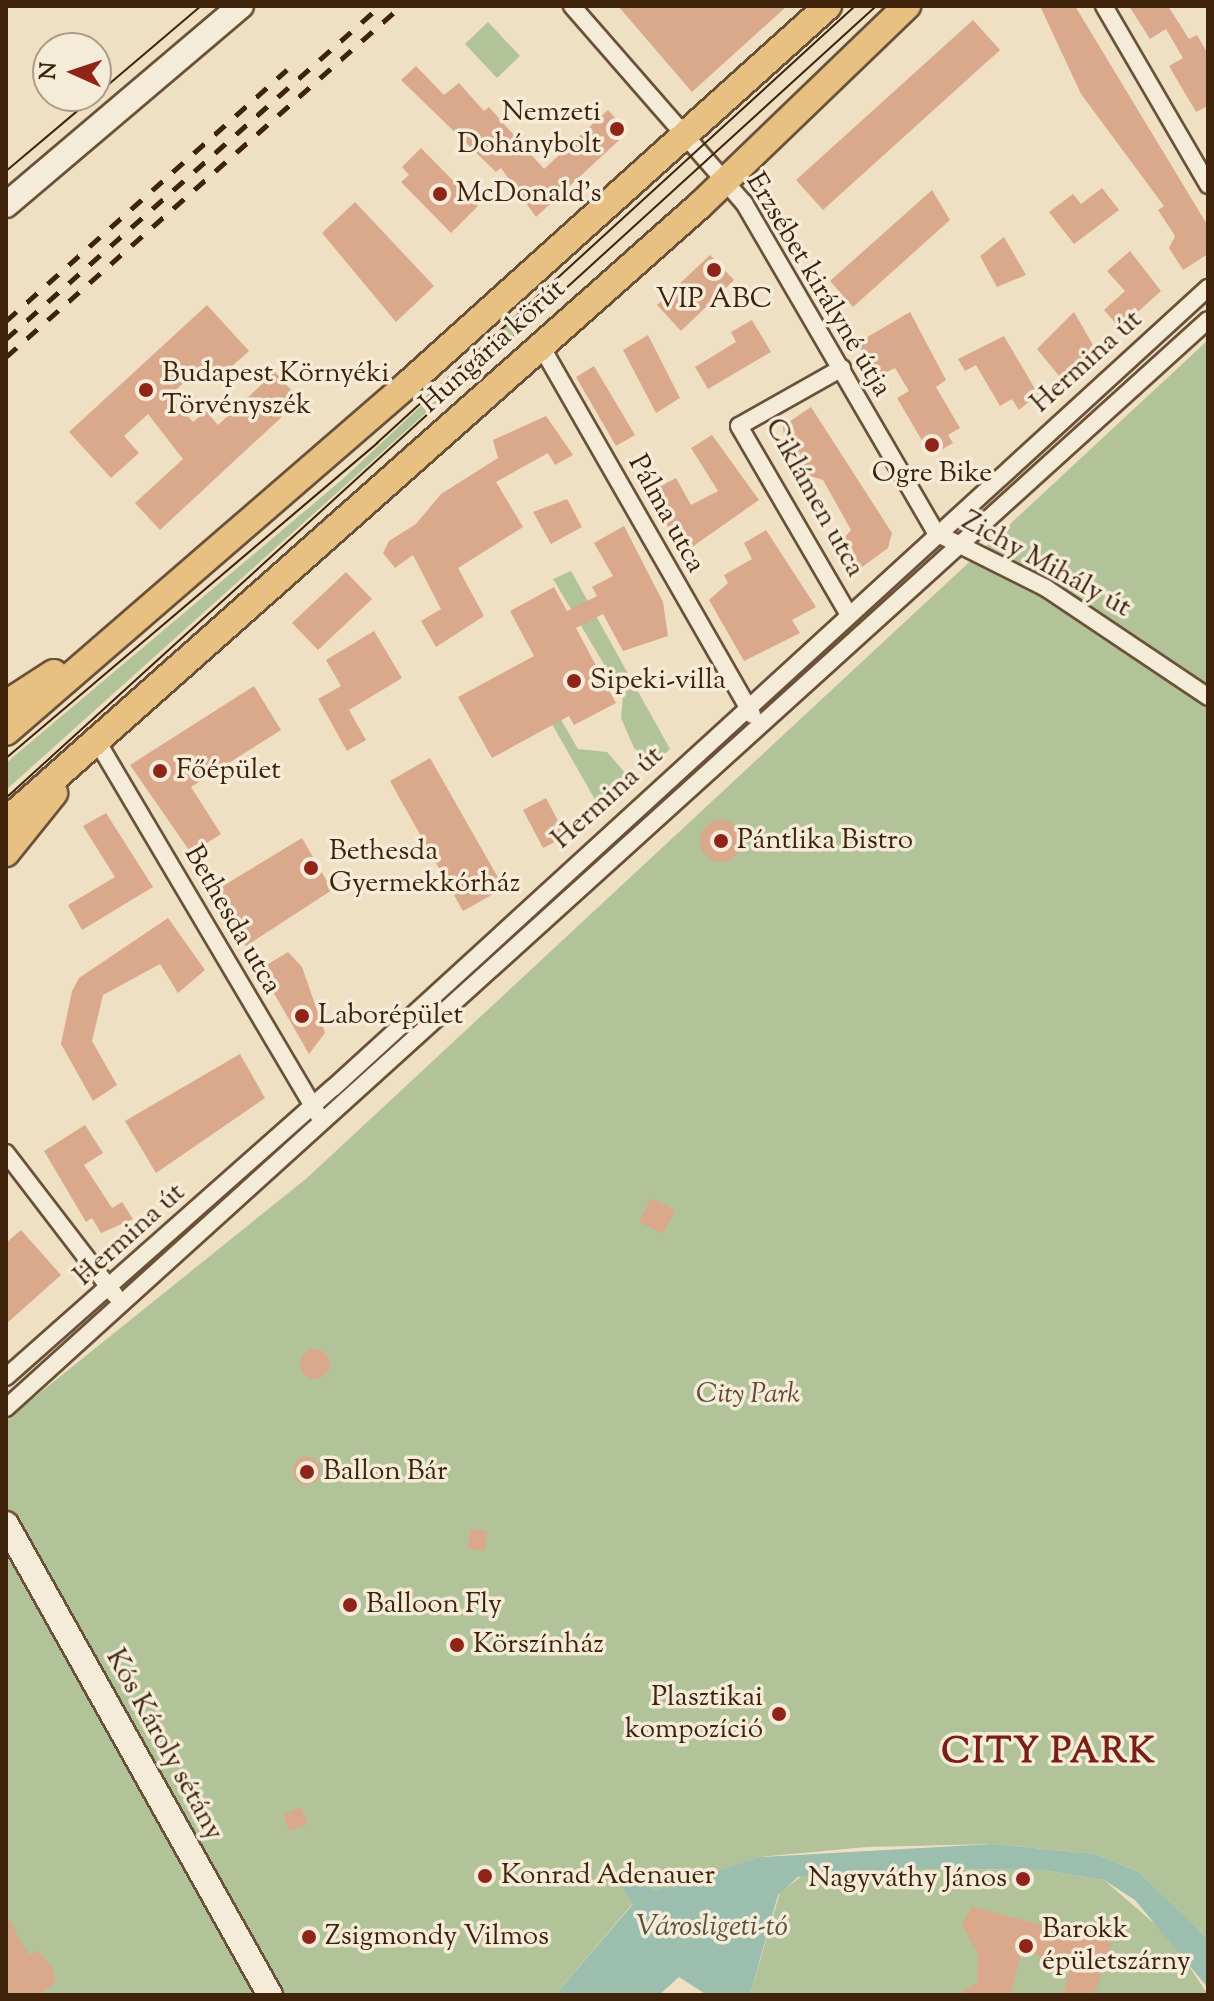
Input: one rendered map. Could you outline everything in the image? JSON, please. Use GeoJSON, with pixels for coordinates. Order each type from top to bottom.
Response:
{"type":"FeatureCollection","features":[{"type":"Feature","properties":{"kind":"main road","name":"Hungária körút"},"geometry":{"type":"LineString","coordinates":[[6,732],[687,137],[828,6]]}},
{"type":"Feature","properties":{"kind":"main road","name":"Hungária körút"},"geometry":{"type":"LineString","coordinates":[[6,821],[726,181],[907,6]]}},
{"type":"Feature","properties":{"kind":"main road"},"geometry":{"type":"LineString","coordinates":[[6,704],[134,621]]}},
{"type":"Feature","properties":{"kind":"main road"},"geometry":{"type":"LineString","coordinates":[[6,853],[90,747]]}},
{"type":"Feature","properties":{"kind":"street"},"geometry":{"type":"LineString","coordinates":[[6,205],[241,6]]}},
{"type":"Feature","properties":{"kind":"street","name":"Erzsébet királyné útja"},"geometry":{"type":"LineString","coordinates":[[572,6],[726,181],[842,368],[936,533]]}},
{"type":"Feature","properties":{"kind":"street"},"geometry":{"type":"LineString","coordinates":[[1104,6],[1208,185]]}},
{"type":"Feature","properties":{"kind":"street","name":"Hermina út"},"geometry":{"type":"LineString","coordinates":[[6,1377],[312,1107],[848,613],[1208,288]]}},
{"type":"Feature","properties":{"kind":"street","name":"Hermina út"},"geometry":{"type":"LineString","coordinates":[[6,1408],[326,1123],[956,545],[1208,320]]}},
{"type":"Feature","properties":{"kind":"street","name":"Pálma utca"},"geometry":{"type":"LineString","coordinates":[[541,346],[746,708],[760,726]]}},
{"type":"Feature","properties":{"kind":"street","name":"Ciklámen utca"},"geometry":{"type":"LineString","coordinates":[[842,368],[739,426],[848,613]]}},
{"type":"Feature","properties":{"kind":"street","name":"Zichy Mihály út"},"geometry":{"type":"LineString","coordinates":[[936,533],[1046,588],[1208,697]]}},
{"type":"Feature","properties":{"kind":"street","name":"Bethesda utca"},"geometry":{"type":"LineString","coordinates":[[90,747],[312,1107],[326,1123]]}},
{"type":"Feature","properties":{"kind":"street"},"geometry":{"type":"LineString","coordinates":[[6,1153],[122,1304]]}},
{"type":"Feature","properties":{"kind":"street"},"geometry":{"type":"LineString","coordinates":[[6,1362],[24,1361]]}},
{"type":"Feature","properties":{"kind":"street","name":"Kós Károly sétány"},"geometry":{"type":"LineString","coordinates":[[6,1524],[270,1995]]}},
{"type":"Feature","properties":{"kind":"green space"},"geometry":{"type":"Polygon","coordinates":[[[488,22],[520,56],[497,78],[465,44],[488,22]]]}},
{"type":"Feature","properties":{"kind":"green space"},"geometry":{"type":"Polygon","coordinates":[[[537,297],[545,306],[6,790],[6,763],[344,478],[537,297]]]}},
{"type":"Feature","properties":{"kind":"green space","name":"City Park"},"geometry":{"type":"Polygon","coordinates":[[[1208,340],[1208,1939],[1139,1872],[1095,1854],[992,1844],[867,1847],[760,1857],[652,1892],[640,1875],[633,1903],[555,1995],[6,1995],[6,1420],[307,1178],[1208,340]]]}},
{"type":"Feature","properties":{"kind":"green space"},"geometry":{"type":"Polygon","coordinates":[[[571,571],[670,749],[654,764],[634,748],[621,718],[623,696],[553,579],[571,571]]]}},
{"type":"Feature","properties":{"kind":"green space"},"geometry":{"type":"Polygon","coordinates":[[[549,699],[578,749],[607,752],[634,783],[602,812],[540,703],[549,699]]]}},
{"type":"Feature","properties":{"kind":"green space"},"geometry":{"type":"Polygon","coordinates":[[[875,1869],[1042,1870],[1104,1880],[1170,1937],[1208,1995],[750,1995],[780,1892],[802,1876],[875,1869]]]}},
{"type":"Feature","properties":{"kind":"water","name":"Városligeti-tó"},"geometry":{"type":"Polygon","coordinates":[[[992,1844],[1095,1854],[1139,1872],[1208,1939],[1208,1988],[1135,1900],[1104,1880],[1042,1870],[927,1869],[798,1877],[778,1895],[750,1995],[707,1995],[679,1977],[659,1995],[555,1995],[633,1904],[622,1887],[641,1874],[653,1891],[760,1857],[992,1844]]]}},
{"type":"Feature","properties":{"kind":"building"},"geometry":{"type":"Polygon","coordinates":[[[618,6],[787,6],[692,92],[618,6]]]}},
{"type":"Feature","properties":{"kind":"building"},"geometry":{"type":"Polygon","coordinates":[[[1040,6],[1075,6],[1208,226],[1208,254],[1183,270],[1169,248],[1175,236],[1158,210],[1164,206],[1081,94],[1040,6]]]}},
{"type":"Feature","properties":{"kind":"building"},"geometry":{"type":"Polygon","coordinates":[[[1129,6],[1168,6],[1189,39],[1197,35],[1208,54],[1208,106],[1196,112],[1169,66],[1183,58],[1166,29],[1150,39],[1129,6]]]}},
{"type":"Feature","properties":{"kind":"building"},"geometry":{"type":"Polygon","coordinates":[[[973,20],[1000,50],[823,210],[796,180],[973,20]]]}},
{"type":"Feature","properties":{"kind":"building"},"geometry":{"type":"Polygon","coordinates":[[[416,66],[444,95],[459,83],[484,111],[489,107],[544,169],[608,110],[628,132],[536,217],[501,168],[496,172],[401,80],[416,66]]]}},
{"type":"Feature","properties":{"kind":"building","name":"McDonald's"},"geometry":{"type":"Polygon","coordinates":[[[421,148],[478,206],[451,233],[401,182],[409,175],[402,167],[421,148]]]}},
{"type":"Feature","properties":{"kind":"building"},"geometry":{"type":"Polygon","coordinates":[[[1102,188],[1119,210],[1074,244],[1049,212],[1073,194],[1081,204],[1102,188]]]}},
{"type":"Feature","properties":{"kind":"building"},"geometry":{"type":"Polygon","coordinates":[[[932,190],[950,220],[853,307],[830,281],[932,190]]]}},
{"type":"Feature","properties":{"kind":"building"},"geometry":{"type":"Polygon","coordinates":[[[355,202],[434,286],[396,322],[322,233],[355,202]]]}},
{"type":"Feature","properties":{"kind":"building"},"geometry":{"type":"Polygon","coordinates":[[[1004,237],[1026,275],[997,287],[980,256],[1004,237]]]}},
{"type":"Feature","properties":{"kind":"building"},"geometry":{"type":"Polygon","coordinates":[[[1130,251],[1161,291],[1120,328],[1104,310],[1125,291],[1107,271],[1130,251]]]}},
{"type":"Feature","properties":{"kind":"building"},"geometry":{"type":"Polygon","coordinates":[[[710,255],[734,280],[681,331],[657,305],[710,255]]]}},
{"type":"Feature","properties":{"kind":"building"},"geometry":{"type":"Polygon","coordinates":[[[207,305],[249,351],[213,383],[200,368],[169,396],[193,422],[206,411],[218,425],[275,372],[300,400],[160,530],[135,503],[183,459],[148,414],[124,436],[139,453],[111,478],[69,432],[207,305]]]}},
{"type":"Feature","properties":{"kind":"building"},"geometry":{"type":"Polygon","coordinates":[[[910,312],[946,380],[936,387],[960,428],[948,435],[953,443],[931,456],[897,398],[909,391],[895,368],[878,376],[857,343],[910,312]]]}},
{"type":"Feature","properties":{"kind":"building"},"geometry":{"type":"Polygon","coordinates":[[[1074,312],[1097,352],[1064,382],[1037,349],[1074,312]]]}},
{"type":"Feature","properties":{"kind":"building"},"geometry":{"type":"Polygon","coordinates":[[[752,320],[771,352],[708,389],[695,367],[736,342],[731,332],[752,320]]]}},
{"type":"Feature","properties":{"kind":"building"},"geometry":{"type":"Polygon","coordinates":[[[648,335],[680,398],[656,413],[623,350],[648,335]]]}},
{"type":"Feature","properties":{"kind":"building"},"geometry":{"type":"Polygon","coordinates":[[[1004,336],[1038,394],[1019,410],[1012,399],[1000,406],[976,365],[965,371],[958,359],[1004,336]]]}},
{"type":"Feature","properties":{"kind":"building"},"geometry":{"type":"Polygon","coordinates":[[[594,366],[635,435],[616,446],[576,377],[594,366]]]}},
{"type":"Feature","properties":{"kind":"building"},"geometry":{"type":"Polygon","coordinates":[[[811,407],[892,533],[888,548],[858,570],[838,545],[851,530],[823,480],[807,475],[784,438],[783,426],[811,407]]]}},
{"type":"Feature","properties":{"kind":"building"},"geometry":{"type":"Polygon","coordinates":[[[546,416],[573,455],[555,465],[548,453],[496,482],[523,527],[458,568],[484,616],[436,647],[421,621],[441,609],[413,555],[395,568],[383,553],[389,541],[416,524],[441,494],[498,458],[493,440],[546,416]]]}},
{"type":"Feature","properties":{"kind":"building"},"geometry":{"type":"Polygon","coordinates":[[[712,435],[759,500],[682,554],[650,492],[676,478],[691,505],[718,491],[691,448],[712,435]]]}},
{"type":"Feature","properties":{"kind":"building"},"geometry":{"type":"Polygon","coordinates":[[[567,499],[582,527],[551,544],[533,512],[567,499]]]}},
{"type":"Feature","properties":{"kind":"building"},"geometry":{"type":"Polygon","coordinates":[[[624,526],[663,602],[668,636],[623,651],[603,614],[576,628],[616,703],[574,725],[569,716],[492,758],[458,697],[534,656],[510,611],[554,587],[567,611],[597,596],[592,587],[613,576],[594,543],[624,526]]]}},
{"type":"Feature","properties":{"kind":"building"},"geometry":{"type":"Polygon","coordinates":[[[766,530],[816,607],[792,620],[800,633],[744,661],[709,600],[728,583],[724,575],[752,559],[744,543],[766,530]]]}},
{"type":"Feature","properties":{"kind":"building"},"geometry":{"type":"Polygon","coordinates":[[[346,572],[372,599],[318,650],[292,623],[346,572]]]}},
{"type":"Feature","properties":{"kind":"building"},"geometry":{"type":"Polygon","coordinates":[[[374,631],[402,678],[349,710],[366,740],[347,751],[318,699],[341,686],[326,660],[374,631]]]}},
{"type":"Feature","properties":{"kind":"building","name":"Főépület"},"geometry":{"type":"Polygon","coordinates":[[[254,686],[281,730],[191,787],[221,834],[191,853],[130,765],[254,686]]]}},
{"type":"Feature","properties":{"kind":"building"},"geometry":{"type":"Polygon","coordinates":[[[430,758],[504,888],[463,911],[390,781],[430,758]]]}},
{"type":"Feature","properties":{"kind":"building"},"geometry":{"type":"Polygon","coordinates":[[[546,798],[566,836],[543,848],[523,810],[546,798]]]}},
{"type":"Feature","properties":{"kind":"building"},"geometry":{"type":"Polygon","coordinates":[[[106,813],[153,887],[82,930],[68,905],[115,877],[83,826],[106,813]]]}},
{"type":"Feature","properties":{"kind":"building","name":"Pántlika Bistro"},"geometry":{"type":"Polygon","coordinates":[[[721,820],[736,826],[742,841],[736,856],[721,862],[706,856],[700,841],[706,826],[721,820]]]}},
{"type":"Feature","properties":{"kind":"building"},"geometry":{"type":"Polygon","coordinates":[[[302,838],[332,890],[246,946],[213,892],[302,838]]]}},
{"type":"Feature","properties":{"kind":"building"},"geometry":{"type":"Polygon","coordinates":[[[168,918],[205,970],[178,993],[160,964],[103,995],[92,1041],[117,1085],[93,1101],[61,1044],[72,991],[79,978],[168,918]]]}},
{"type":"Feature","properties":{"kind":"building","name":"Laborépület"},"geometry":{"type":"Polygon","coordinates":[[[288,952],[302,967],[325,1033],[309,1054],[260,969],[288,952]]]}},
{"type":"Feature","properties":{"kind":"building"},"geometry":{"type":"Polygon","coordinates":[[[240,1054],[265,1098],[156,1173],[125,1121],[240,1054]]]}},
{"type":"Feature","properties":{"kind":"building"},"geometry":{"type":"Polygon","coordinates":[[[85,1125],[103,1153],[84,1165],[112,1208],[122,1202],[133,1219],[101,1233],[92,1218],[86,1222],[44,1151],[85,1125]]]}},
{"type":"Feature","properties":{"kind":"building"},"geometry":{"type":"Polygon","coordinates":[[[651,1198],[675,1210],[663,1234],[639,1222],[651,1198]]]}},
{"type":"Feature","properties":{"kind":"building"},"geometry":{"type":"Polygon","coordinates":[[[21,1230],[61,1275],[6,1324],[6,1243],[21,1230]]]}},
{"type":"Feature","properties":{"kind":"building"},"geometry":{"type":"Polygon","coordinates":[[[315,1349],[326,1353],[330,1364],[326,1375],[315,1379],[304,1375],[300,1364],[304,1353],[315,1349]]]}},
{"type":"Feature","properties":{"kind":"building","name":"Ballon Bár"},"geometry":{"type":"Polygon","coordinates":[[[307,1457],[317,1461],[321,1471],[317,1481],[307,1485],[297,1481],[293,1471],[297,1461],[307,1457]]]}},
{"type":"Feature","properties":{"kind":"building","name":"Balloon Fly"},"geometry":{"type":"Polygon","coordinates":[[[470,1529],[487,1531],[485,1551],[468,1549],[470,1529]]]}},
{"type":"Feature","properties":{"kind":"building"},"geometry":{"type":"Polygon","coordinates":[[[301,1807],[308,1824],[289,1831],[283,1814],[301,1807]]]}},
{"type":"Feature","properties":{"kind":"building","name":"Barokk épületszárny"},"geometry":{"type":"Polygon","coordinates":[[[972,1907],[1112,1943],[1094,1995],[1063,1995],[1071,1965],[1022,1951],[1010,1995],[957,1995],[977,1983],[978,1953],[962,1925],[972,1907]]]}},
{"type":"Feature","properties":{"kind":"building"},"geometry":{"type":"Polygon","coordinates":[[[6,1915],[29,1955],[37,1950],[52,1966],[56,1982],[39,1995],[6,1995],[6,1915]]]}},
{"type":"Feature","properties":{"kind":"tram line"},"geometry":{"type":"LineString","coordinates":[[112,81],[201,6]]}},
{"type":"Feature","properties":{"kind":"tram line"},"geometry":{"type":"LineString","coordinates":[[6,758],[377,443],[855,6]]}},
{"type":"Feature","properties":{"kind":"tram line"},"geometry":{"type":"LineString","coordinates":[[6,798],[876,6]]}},
{"type":"Feature","properties":{"kind":"tram line"},"geometry":{"type":"LineString","coordinates":[[6,171],[76,112]]}},
{"type":"Feature","properties":{"kind":"railway"},"geometry":{"type":"LineString","coordinates":[[6,339],[380,6]]}},
{"type":"Feature","properties":{"kind":"railway"},"geometry":{"type":"LineString","coordinates":[[6,357],[401,6]]}},
{"type":"Feature","properties":{"kind":"railway"},"geometry":{"type":"LineString","coordinates":[[6,321],[287,70]]}},
{"type":"Feature","properties":{"kind":"place","name":"Nemzeti Dohánybolt"},"geometry":{"type":"Point","coordinates":[617,129]}},
{"type":"Feature","properties":{"kind":"place","name":"McDonald's"},"geometry":{"type":"Point","coordinates":[440,194]}},
{"type":"Feature","properties":{"kind":"place","name":"VIP ABC"},"geometry":{"type":"Point","coordinates":[714,270]}},
{"type":"Feature","properties":{"kind":"place","name":"Budapest Környéki Törvényszék"},"geometry":{"type":"Point","coordinates":[146,390]}},
{"type":"Feature","properties":{"kind":"place","name":"Ogre Bike"},"geometry":{"type":"Point","coordinates":[932,445]}},
{"type":"Feature","properties":{"kind":"place","name":"Sipeki-villa"},"geometry":{"type":"Point","coordinates":[574,681]}},
{"type":"Feature","properties":{"kind":"place","name":"Főépület"},"geometry":{"type":"Point","coordinates":[160,771]}},
{"type":"Feature","properties":{"kind":"place","name":"Pántlika Bistro"},"geometry":{"type":"Point","coordinates":[721,841]}},
{"type":"Feature","properties":{"kind":"place","name":"Bethesda Gyermekkórház"},"geometry":{"type":"Point","coordinates":[311,868]}},
{"type":"Feature","properties":{"kind":"place","name":"Laborépület"},"geometry":{"type":"Point","coordinates":[302,1016]}},
{"type":"Feature","properties":{"kind":"place","name":"Ballon Bár"},"geometry":{"type":"Point","coordinates":[307,1472]}},
{"type":"Feature","properties":{"kind":"place","name":"Balloon Fly"},"geometry":{"type":"Point","coordinates":[350,1605]}},
{"type":"Feature","properties":{"kind":"place","name":"Körszínház"},"geometry":{"type":"Point","coordinates":[457,1645]}},
{"type":"Feature","properties":{"kind":"place","name":"Plasztikai kompozíció"},"geometry":{"type":"Point","coordinates":[779,1714]}},
{"type":"Feature","properties":{"kind":"place","name":"Konrad Adenauer"},"geometry":{"type":"Point","coordinates":[485,1876]}},
{"type":"Feature","properties":{"kind":"place","name":"Nagyváthy János"},"geometry":{"type":"Point","coordinates":[1023,1879]}},
{"type":"Feature","properties":{"kind":"place","name":"Zsigmondy Vilmos"},"geometry":{"type":"Point","coordinates":[309,1937]}},
{"type":"Feature","properties":{"kind":"place","name":"Barokk épületszárny"},"geometry":{"type":"Point","coordinates":[1026,1946]}},
{"type":"Feature","properties":{"kind":"district","name":"CITY PARK"},"geometry":{"type":"Point","coordinates":[1049,1754]}}]}
